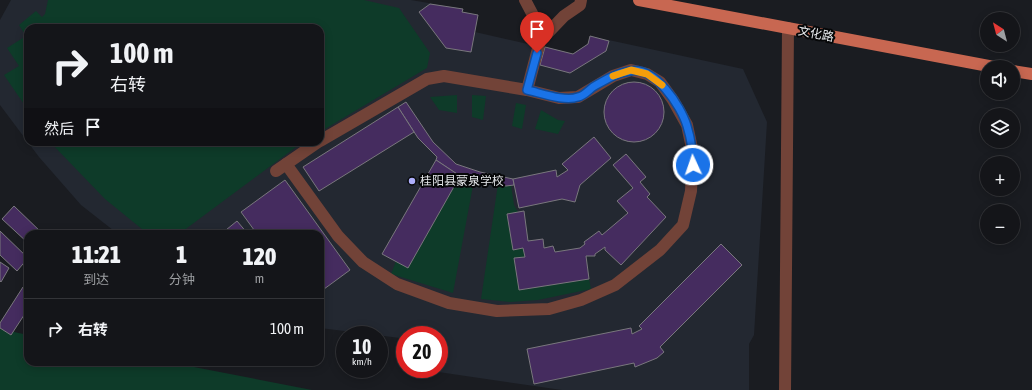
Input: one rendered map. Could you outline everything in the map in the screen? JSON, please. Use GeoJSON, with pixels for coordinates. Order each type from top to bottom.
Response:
{"type":"FeatureCollection","features":[{"type":"Feature","properties":{"kind":"main road","name":"文化路"},"geometry":{"type":"LineString","coordinates":[[639,0],[980,64]]}},
{"type":"Feature","properties":{"kind":"main road"},"geometry":{"type":"LineString","coordinates":[[1020,72],[1032,74]]}},
{"type":"Feature","properties":{"kind":"street"},"geometry":{"type":"LineString","coordinates":[[525,0],[535,19],[540,40],[527,90]]}},
{"type":"Feature","properties":{"kind":"street"},"geometry":{"type":"LineString","coordinates":[[540,40],[564,16],[580,5],[581,0]]}},
{"type":"Feature","properties":{"kind":"street"},"geometry":{"type":"LineString","coordinates":[[785,390],[788,28]]}},
{"type":"Feature","properties":{"kind":"street"},"geometry":{"type":"LineString","coordinates":[[286,164],[338,236],[363,262],[398,284],[449,303],[497,311],[550,309],[581,300],[615,285],[660,250],[683,224],[691,191],[693,153],[687,125],[673,100],[660,82],[647,74],[631,70],[613,76],[578,97],[559,98],[527,90],[444,76],[427,79],[324,138]]}},
{"type":"Feature","properties":{"kind":"street"},"geometry":{"type":"LineString","coordinates":[[276,171],[312,146]]}},
{"type":"Feature","properties":{"kind":"shaded area","name":"桂阳县蒙泉学校"},"geometry":{"type":"Polygon","coordinates":[[[11,0],[411,0],[463,9],[463,12],[478,15],[475,32],[572,54],[588,44],[590,36],[743,69],[767,122],[754,335],[749,344],[749,390],[562,390],[448,373],[448,326],[396,326],[396,338],[388,336],[388,326],[336,326],[336,330],[324,328],[324,230],[113,230],[81,205],[31,146],[324,146],[324,24],[24,24],[24,137],[0,105],[0,20],[11,0]]]}},
{"type":"Feature","properties":{"kind":"green space"},"geometry":{"type":"Polygon","coordinates":[[[48,0],[364,0],[399,8],[430,53],[427,68],[324,130],[324,24],[24,24],[24,33],[19,25],[36,11],[42,17],[45,14],[48,0]]]}},
{"type":"Feature","properties":{"kind":"green space"},"geometry":{"type":"Polygon","coordinates":[[[24,37],[24,104],[4,75],[19,66],[7,48],[24,37]]]}},
{"type":"Feature","properties":{"kind":"green space"},"geometry":{"type":"Polygon","coordinates":[[[457,95],[457,113],[439,110],[430,97],[457,95]]]}},
{"type":"Feature","properties":{"kind":"green space"},"geometry":{"type":"Polygon","coordinates":[[[472,95],[486,96],[483,120],[472,117],[472,95]]]}},
{"type":"Feature","properties":{"kind":"green space"},"geometry":{"type":"Polygon","coordinates":[[[516,103],[526,105],[522,129],[512,126],[516,103]]]}},
{"type":"Feature","properties":{"kind":"green space"},"geometry":{"type":"Polygon","coordinates":[[[541,110],[558,120],[565,121],[558,134],[535,129],[541,110]]]}},
{"type":"Feature","properties":{"kind":"green space"},"geometry":{"type":"Polygon","coordinates":[[[54,146],[298,146],[184,230],[143,230],[105,199],[54,146]]]}},
{"type":"Feature","properties":{"kind":"green space"},"geometry":{"type":"Polygon","coordinates":[[[460,176],[474,180],[453,293],[391,274],[396,261],[408,268],[460,176]]]}},
{"type":"Feature","properties":{"kind":"green space"},"geometry":{"type":"Polygon","coordinates":[[[498,184],[511,185],[514,205],[518,212],[507,214],[513,250],[523,248],[525,257],[514,258],[519,290],[589,279],[591,289],[538,300],[510,302],[481,299],[498,184]]]}},
{"type":"Feature","properties":{"kind":"green space"},"geometry":{"type":"Polygon","coordinates":[[[0,329],[24,334],[24,366],[189,366],[312,390],[0,390],[0,329]]]}},
{"type":"Feature","properties":{"kind":"building"},"geometry":{"type":"Polygon","coordinates":[[[430,4],[463,9],[462,12],[478,15],[471,52],[446,48],[419,12],[430,4]]]}},
{"type":"Feature","properties":{"kind":"building"},"geometry":{"type":"Polygon","coordinates":[[[590,36],[609,41],[606,51],[570,73],[540,65],[545,47],[573,54],[588,44],[590,36]]]}},
{"type":"Feature","properties":{"kind":"building"},"geometry":{"type":"Polygon","coordinates":[[[628,82],[640,82],[651,87],[659,95],[664,106],[662,124],[651,137],[640,142],[628,142],[617,137],[609,129],[604,118],[604,106],[609,95],[617,87],[628,82]]]}},
{"type":"Feature","properties":{"kind":"building"},"geometry":{"type":"Polygon","coordinates":[[[406,102],[433,142],[456,164],[480,172],[513,179],[514,185],[506,186],[481,182],[460,176],[436,160],[437,157],[418,138],[398,107],[406,102]]]}},
{"type":"Feature","properties":{"kind":"building"},"geometry":{"type":"Polygon","coordinates":[[[398,107],[414,132],[319,191],[303,167],[398,107]]]}},
{"type":"Feature","properties":{"kind":"building"},"geometry":{"type":"Polygon","coordinates":[[[594,137],[611,158],[580,185],[575,202],[562,199],[519,208],[513,179],[556,170],[557,177],[568,170],[562,164],[594,137]]]}},
{"type":"Feature","properties":{"kind":"building"},"geometry":{"type":"Polygon","coordinates":[[[626,154],[646,177],[640,182],[650,194],[647,197],[666,217],[621,265],[605,250],[605,247],[595,254],[595,256],[586,256],[589,279],[519,290],[514,258],[525,257],[523,248],[513,250],[507,214],[524,211],[528,241],[543,239],[544,248],[553,246],[555,252],[580,248],[585,244],[584,242],[599,231],[602,235],[628,213],[617,201],[633,188],[613,165],[626,154]]]}},
{"type":"Feature","properties":{"kind":"building"},"geometry":{"type":"Polygon","coordinates":[[[436,160],[460,176],[408,268],[382,254],[436,160]]]}},
{"type":"Feature","properties":{"kind":"building"},"geometry":{"type":"Polygon","coordinates":[[[285,180],[321,230],[254,230],[241,212],[285,180]]]}},
{"type":"Feature","properties":{"kind":"building"},"geometry":{"type":"Polygon","coordinates":[[[14,206],[39,230],[24,230],[24,239],[2,219],[14,206]]]}},
{"type":"Feature","properties":{"kind":"building"},"geometry":{"type":"Polygon","coordinates":[[[237,221],[245,230],[226,230],[237,221]]]}},
{"type":"Feature","properties":{"kind":"building"},"geometry":{"type":"Polygon","coordinates":[[[0,231],[24,254],[24,263],[17,271],[0,255],[0,231]]]}},
{"type":"Feature","properties":{"kind":"building"},"geometry":{"type":"Polygon","coordinates":[[[324,234],[350,270],[324,289],[324,234]]]}},
{"type":"Feature","properties":{"kind":"building"},"geometry":{"type":"Polygon","coordinates":[[[721,244],[742,265],[660,347],[664,352],[657,358],[635,367],[634,363],[534,384],[527,349],[631,328],[632,334],[642,329],[639,326],[721,244]]]}},
{"type":"Feature","properties":{"kind":"building"},"geometry":{"type":"Polygon","coordinates":[[[0,262],[9,268],[1,282],[0,281],[0,262]]]}},
{"type":"Feature","properties":{"kind":"building"},"geometry":{"type":"Polygon","coordinates":[[[24,288],[24,315],[11,335],[0,328],[0,323],[24,288]]]}},
{"type":"Feature","properties":{"kind":"slow traffic"},"geometry":{"type":"LineString","coordinates":[[613,76],[631,70],[647,74],[660,82],[662,85]]}},
{"type":"Feature","properties":{"kind":"place","name":"桂阳县蒙泉学校"},"geometry":{"type":"Point","coordinates":[412,181]}},
{"type":"Feature","properties":{"kind":"route"},"geometry":{"type":"LineString","coordinates":[[537,53],[527,90],[559,98],[578,97],[613,76],[631,70],[647,74],[660,82],[673,100],[687,125],[693,153],[693,165]]}}]}
